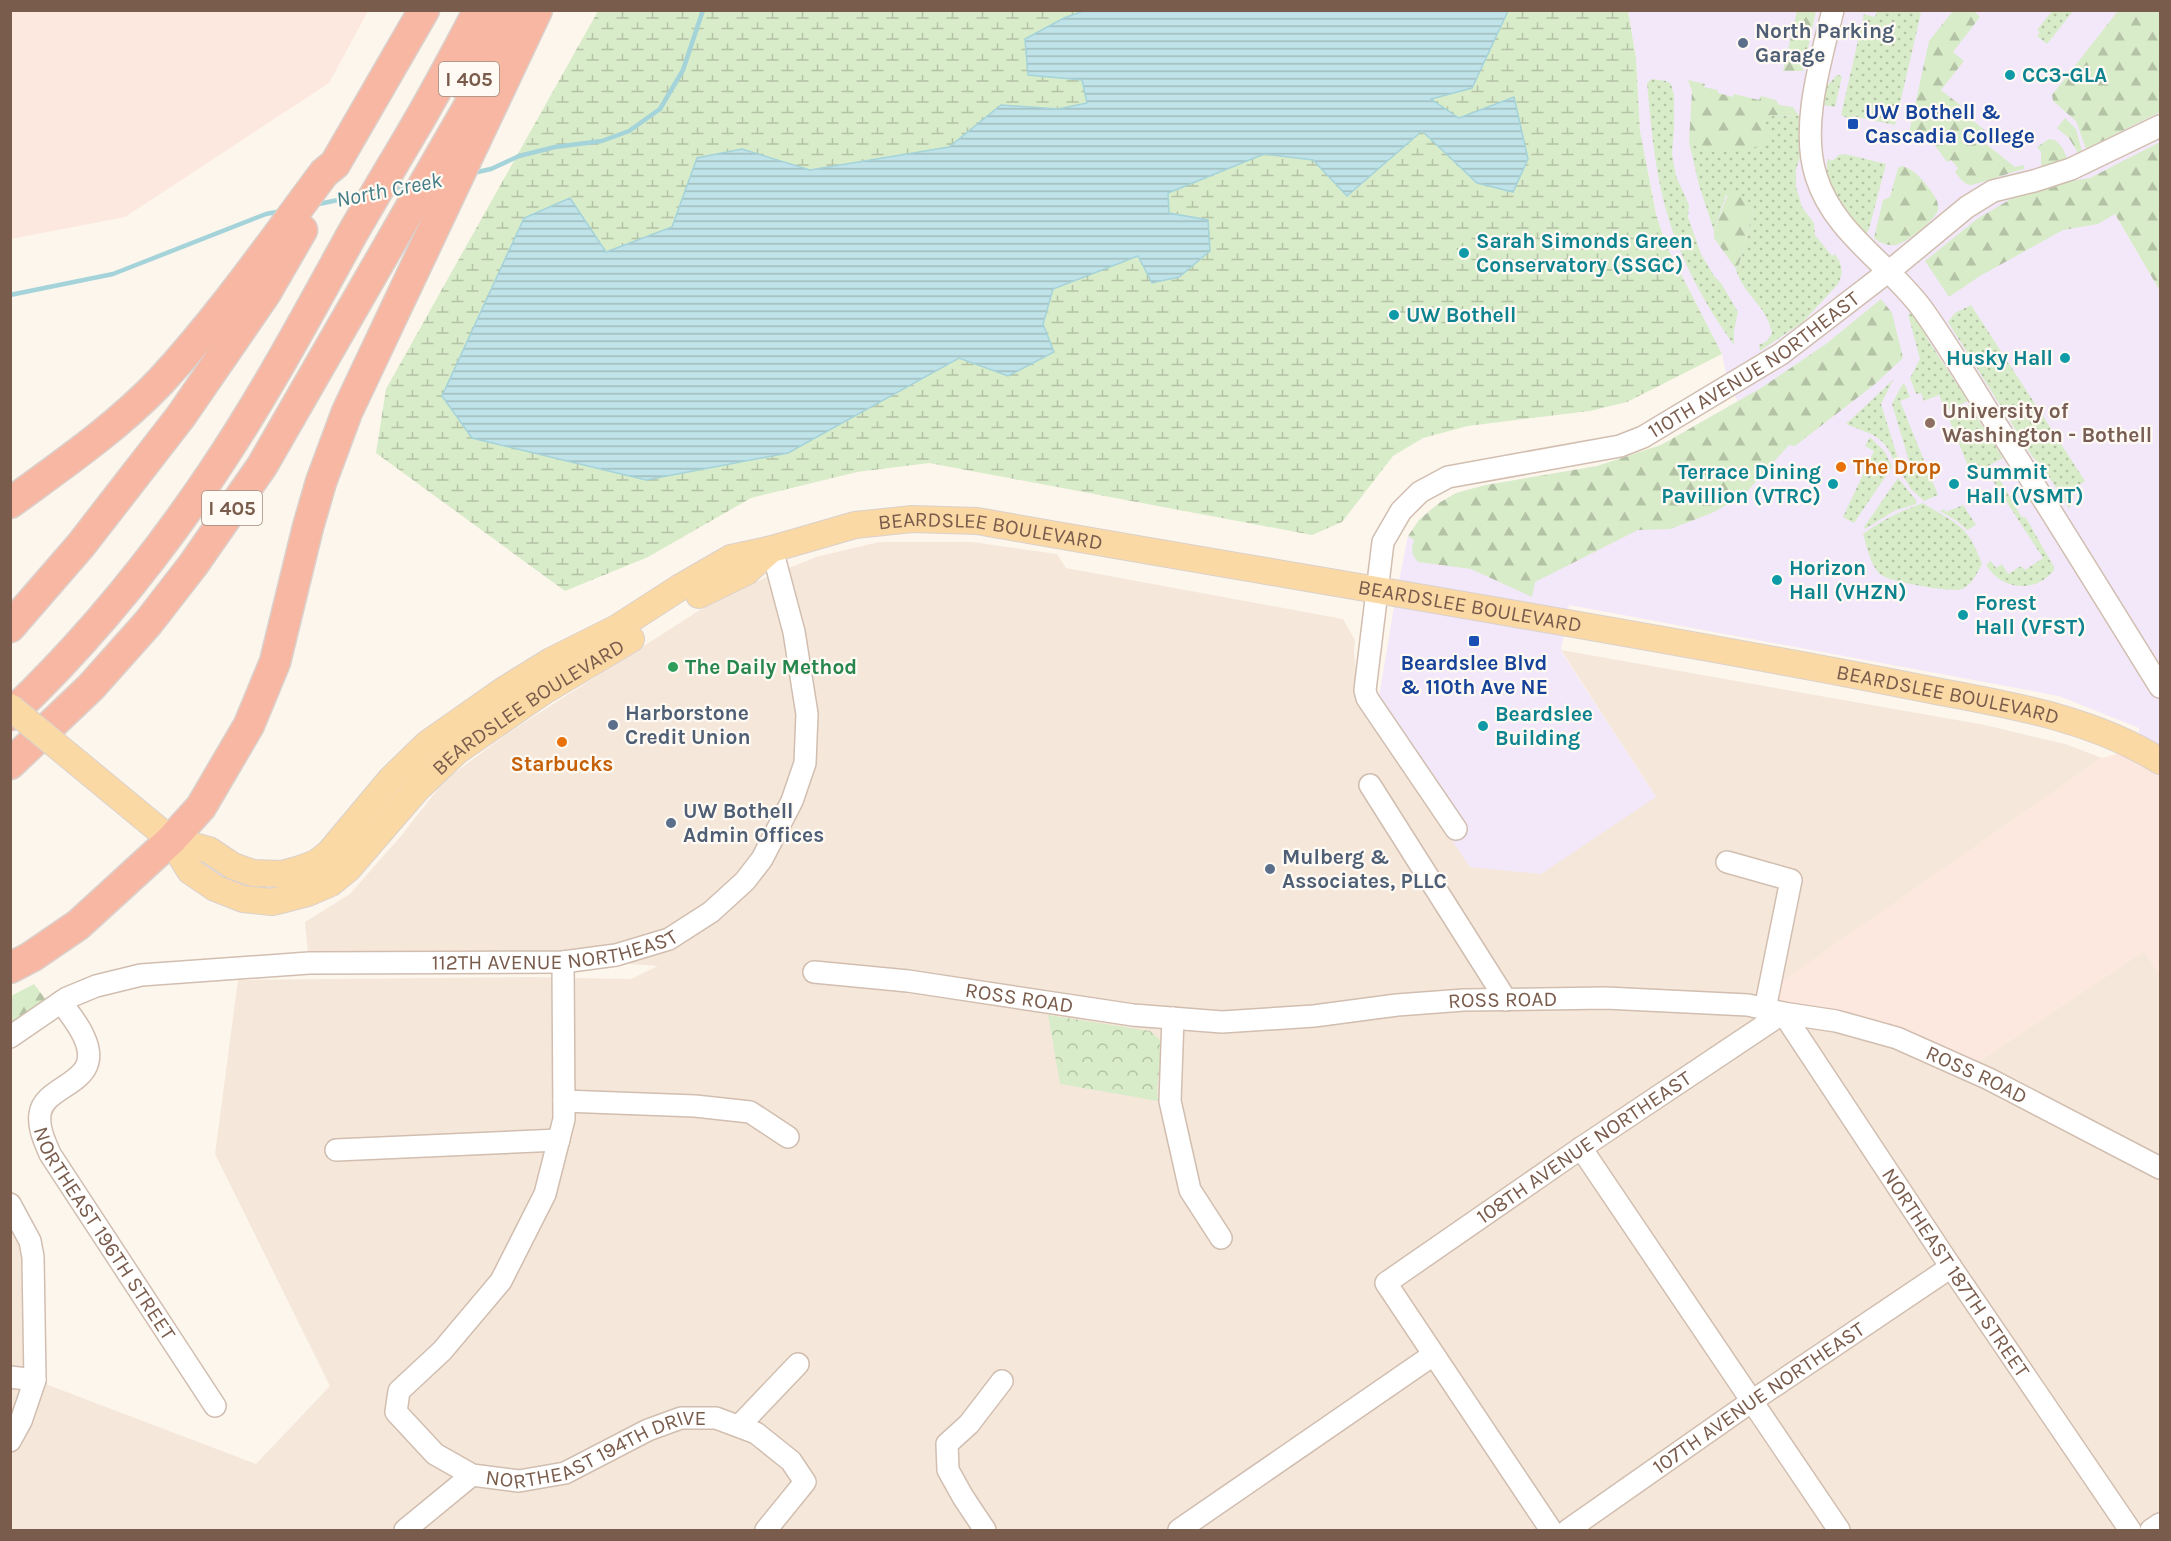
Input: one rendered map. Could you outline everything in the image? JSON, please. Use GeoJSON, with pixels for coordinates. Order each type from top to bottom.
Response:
{"type":"FeatureCollection","features":[{"type":"Feature","properties":{"kind":"highway"},"geometry":{"type":"LineString","coordinates":[[10,502],[115,423],[159,382],[227,302],[281,246],[332,169],[424,10]]}},
{"type":"Feature","properties":{"kind":"highway","name":"I 405"},"geometry":{"type":"LineString","coordinates":[[10,696],[37,671],[102,598],[164,520],[241,406],[388,159],[465,10]]}},
{"type":"Feature","properties":{"kind":"highway","name":"I 405"},"geometry":{"type":"LineString","coordinates":[[388,159],[412,133],[479,10]]}},
{"type":"Feature","properties":{"kind":"highway","name":"I 405"},"geometry":{"type":"LineString","coordinates":[[439,146],[508,10]]}},
{"type":"Feature","properties":{"kind":"highway","name":"I 405"},"geometry":{"type":"LineString","coordinates":[[10,764],[91,687],[148,622],[193,565],[262,466],[397,219],[523,10]]}},
{"type":"Feature","properties":{"kind":"highway"},"geometry":{"type":"LineString","coordinates":[[10,968],[78,926],[171,840],[201,807],[249,725],[275,662],[308,527],[347,412],[537,10]]}},
{"type":"Feature","properties":{"kind":"highway","name":"I 405"},"geometry":{"type":"LineString","coordinates":[[10,748],[65,696],[122,634],[171,575],[211,519],[277,417],[397,219]]}},
{"type":"Feature","properties":{"kind":"highway","name":"I 405"},"geometry":{"type":"LineString","coordinates":[[10,715],[41,686],[123,595],[213,473],[259,398],[348,229]]}},
{"type":"Feature","properties":{"kind":"highway"},"geometry":{"type":"LineString","coordinates":[[10,627],[81,545],[181,416],[266,294],[281,246]]}},
{"type":"Feature","properties":{"kind":"main road","name":"BEARDSLEE BOULEVARD"},"geometry":{"type":"LineString","coordinates":[[171,840],[209,850],[233,866],[254,873],[282,874],[316,863],[330,853],[391,779],[427,744],[496,695],[551,661],[617,628],[731,558],[772,549],[855,525],[912,519],[977,521],[1621,632],[2009,705],[2099,730],[2160,758]]}},
{"type":"Feature","properties":{"kind":"main road","name":"BEARDSLEE BOULEVARD"},"geometry":{"type":"LineString","coordinates":[[171,840],[190,871],[215,888],[243,898],[272,902],[308,893],[331,883],[348,869],[417,789],[457,751],[518,708],[631,639],[692,598],[746,572],[772,549]]}},
{"type":"Feature","properties":{"kind":"main road"},"geometry":{"type":"LineString","coordinates":[[10,707],[171,840]]}},
{"type":"Feature","properties":{"kind":"street"},"geometry":{"type":"LineString","coordinates":[[1833,10],[1814,93],[1811,132],[1815,172],[1824,197],[1839,220],[1860,244],[1901,282],[1934,327],[2160,687]]}},
{"type":"Feature","properties":{"kind":"street","name":"110TH AVENUE NORTHEAST"},"geometry":{"type":"LineString","coordinates":[[1456,829],[1367,698],[1366,675],[1383,542],[1401,511],[1420,492],[1448,477],[1620,446],[1643,437],[1781,354],[1967,207],[1993,190],[2034,181],[2071,169],[2160,126]]}},
{"type":"Feature","properties":{"kind":"street","name":"112TH AVENUE NORTHEAST"},"geometry":{"type":"LineString","coordinates":[[10,1037],[61,1002],[96,986],[141,975],[309,963],[563,962],[616,956],[669,939],[711,912],[745,881],[762,860],[792,801],[805,763],[807,714],[794,632],[772,549]]}},
{"type":"Feature","properties":{"kind":"street"},"geometry":{"type":"LineString","coordinates":[[1370,785],[1506,999]]}},
{"type":"Feature","properties":{"kind":"street"},"geometry":{"type":"LineString","coordinates":[[1727,862],[1791,880],[1774,1011]]}},
{"type":"Feature","properties":{"kind":"street","name":"NORTHEAST 194TH DRIVE"},"geometry":{"type":"LineString","coordinates":[[563,962],[564,1119],[545,1194],[501,1281],[442,1351],[399,1391],[396,1412],[435,1454],[472,1475],[519,1481],[565,1473],[648,1430],[681,1418],[716,1418],[756,1433],[791,1461],[805,1482],[766,1530]]}},
{"type":"Feature","properties":{"kind":"street","name":"ROSS ROAD"},"geometry":{"type":"LineString","coordinates":[[814,972],[908,981],[1133,1016],[1222,1022],[1314,1016],[1430,1003],[1506,999],[1606,998],[1748,1005],[1836,1021],[1897,1038],[1989,1079],[2160,1168]]}},
{"type":"Feature","properties":{"kind":"street","name":"NORTHEAST 196TH STREET"},"geometry":{"type":"LineString","coordinates":[[61,1002],[85,1038],[88,1053],[87,1068],[80,1076],[47,1100],[39,1112],[42,1136],[50,1154],[215,1406]]}},
{"type":"Feature","properties":{"kind":"street","name":"108TH AVENUE NORTHEAST"},"geometry":{"type":"LineString","coordinates":[[1433,1355],[1386,1283],[1774,1011]]}},
{"type":"Feature","properties":{"kind":"street","name":"NORTHEAST 187TH STREET"},"geometry":{"type":"LineString","coordinates":[[1774,1011],[2130,1530]]}},
{"type":"Feature","properties":{"kind":"street"},"geometry":{"type":"LineString","coordinates":[[1173,1018],[1170,1101],[1190,1190],[1221,1238]]}},
{"type":"Feature","properties":{"kind":"street"},"geometry":{"type":"LineString","coordinates":[[564,1101],[695,1106],[750,1112],[788,1137]]}},
{"type":"Feature","properties":{"kind":"street"},"geometry":{"type":"LineString","coordinates":[[336,1150],[559,1140]]}},
{"type":"Feature","properties":{"kind":"street"},"geometry":{"type":"LineString","coordinates":[[1581,1148],[1839,1530]]}},
{"type":"Feature","properties":{"kind":"street"},"geometry":{"type":"LineString","coordinates":[[10,1204],[16,1228],[30,1242],[34,1277],[35,1380],[21,1421],[10,1441]]}},
{"type":"Feature","properties":{"kind":"street","name":"107TH AVENUE NORTHEAST"},"geometry":{"type":"LineString","coordinates":[[1568,1530],[1752,1401],[1951,1267]]}},
{"type":"Feature","properties":{"kind":"street"},"geometry":{"type":"LineString","coordinates":[[1179,1530],[1433,1355],[1551,1530]]}},
{"type":"Feature","properties":{"kind":"street"},"geometry":{"type":"LineString","coordinates":[[739,1426],[798,1364]]}},
{"type":"Feature","properties":{"kind":"street"},"geometry":{"type":"LineString","coordinates":[[10,1377],[35,1380]]}},
{"type":"Feature","properties":{"kind":"street"},"geometry":{"type":"LineString","coordinates":[[985,1530],[948,1470],[947,1444],[969,1424],[1002,1381]]}},
{"type":"Feature","properties":{"kind":"street"},"geometry":{"type":"LineString","coordinates":[[405,1530],[421,1520],[472,1475]]}},
{"type":"Feature","properties":{"kind":"street"},"geometry":{"type":"LineString","coordinates":[[2151,1530],[2160,1524]]}},
{"type":"Feature","properties":{"kind":"shaded area"},"geometry":{"type":"Polygon","coordinates":[[[11,10],[368,11],[329,83],[125,217],[11,239],[11,10]]]}},
{"type":"Feature","properties":{"kind":"shaded area","name":"University of Washington - Bothell"},"geometry":{"type":"Polygon","coordinates":[[[1628,11],[2160,11],[2160,142],[2091,179],[2115,214],[2160,291],[2160,754],[2138,748],[2139,728],[2059,696],[1569,605],[1561,651],[1656,797],[1541,874],[1470,867],[1361,704],[1380,692],[1408,536],[1419,520],[1439,503],[1456,493],[1486,485],[1597,466],[1631,456],[1661,445],[1738,401],[1729,387],[1722,354],[1666,245],[1656,214],[1640,131],[1636,58],[1628,11]]]}},
{"type":"Feature","properties":{"kind":"shaded area"},"geometry":{"type":"Polygon","coordinates":[[[879,542],[972,542],[1057,554],[1066,568],[1343,619],[1355,640],[1357,684],[1361,704],[1656,797],[1561,650],[1985,725],[2065,744],[2102,758],[1749,1005],[1969,1068],[2144,951],[2160,975],[2160,1530],[11,1530],[10,1204],[22,1226],[35,1380],[256,1464],[330,1386],[215,1154],[238,980],[530,977],[631,979],[658,966],[616,963],[309,963],[305,922],[350,894],[401,836],[445,780],[511,731],[725,594],[816,557],[879,542]]]}},
{"type":"Feature","properties":{"kind":"shaded area"},"geometry":{"type":"Polygon","coordinates":[[[2138,748],[2160,754],[2160,975],[2144,951],[1969,1068],[1748,1005],[2102,758],[2138,748]]]}},
{"type":"Feature","properties":{"kind":"green space"},"geometry":{"type":"Polygon","coordinates":[[[1913,10],[1921,13],[1895,125],[1853,116],[1852,120],[1841,115],[1864,14],[1875,17],[1877,11],[1913,10]]]}},
{"type":"Feature","properties":{"kind":"green space"},"geometry":{"type":"Polygon","coordinates":[[[598,11],[1628,11],[1636,58],[1640,131],[1656,214],[1666,245],[1722,354],[1627,402],[1590,411],[1468,426],[1423,438],[1393,456],[1342,522],[1312,535],[929,463],[857,472],[751,498],[648,557],[565,591],[376,453],[386,389],[598,11]]]}},
{"type":"Feature","properties":{"kind":"green space"},"geometry":{"type":"Polygon","coordinates":[[[1797,11],[1816,11],[1803,71],[1783,71],[1797,11]]]}},
{"type":"Feature","properties":{"kind":"green space"},"geometry":{"type":"Polygon","coordinates":[[[1953,11],[1974,11],[1980,17],[1953,52],[1964,61],[1941,90],[1974,116],[1972,120],[1987,132],[1981,140],[2015,167],[2024,165],[2024,169],[1972,185],[1961,180],[1955,172],[1958,168],[1951,160],[1947,162],[1933,143],[1909,133],[1929,41],[1953,11]]]}},
{"type":"Feature","properties":{"kind":"green space"},"geometry":{"type":"Polygon","coordinates":[[[2052,11],[2073,11],[2047,44],[2037,36],[2040,32],[2037,30],[2052,11]]]}},
{"type":"Feature","properties":{"kind":"green space"},"geometry":{"type":"Polygon","coordinates":[[[2118,11],[2160,11],[2160,112],[2086,149],[2076,121],[2053,101],[2052,95],[2118,11]]]}},
{"type":"Feature","properties":{"kind":"green space"},"geometry":{"type":"Polygon","coordinates":[[[1837,75],[1842,76],[1835,107],[1823,105],[1825,88],[1837,75]]]}},
{"type":"Feature","properties":{"kind":"green space"},"geometry":{"type":"Polygon","coordinates":[[[1652,79],[1671,84],[1674,95],[1672,154],[1676,176],[1689,205],[1688,217],[1701,254],[1738,312],[1734,330],[1734,345],[1707,305],[1685,262],[1668,216],[1652,137],[1647,83],[1652,79]]]}},
{"type":"Feature","properties":{"kind":"green space"},"geometry":{"type":"Polygon","coordinates":[[[1688,80],[1705,84],[1704,87],[1733,97],[1734,94],[1759,100],[1761,96],[1776,100],[1779,105],[1793,107],[1799,116],[1770,115],[1764,120],[1771,137],[1758,146],[1728,152],[1702,149],[1689,142],[1692,91],[1688,80]]]}},
{"type":"Feature","properties":{"kind":"green space"},"geometry":{"type":"Polygon","coordinates":[[[1770,115],[1799,116],[1800,157],[1796,170],[1796,187],[1802,207],[1814,223],[1815,235],[1832,256],[1835,254],[1842,272],[1838,284],[1803,322],[1760,351],[1759,345],[1767,341],[1772,333],[1765,315],[1743,286],[1736,269],[1754,208],[1726,195],[1714,231],[1699,185],[1689,142],[1702,149],[1766,127],[1764,119],[1770,115]]]}},
{"type":"Feature","properties":{"kind":"green space"},"geometry":{"type":"Polygon","coordinates":[[[2065,118],[2076,129],[2082,151],[2078,153],[2069,138],[2057,128],[2065,118]]]}},
{"type":"Feature","properties":{"kind":"green space"},"geometry":{"type":"Polygon","coordinates":[[[2049,139],[2055,140],[2062,147],[2067,158],[2041,168],[2041,152],[2037,147],[2049,139]]]}},
{"type":"Feature","properties":{"kind":"green space"},"geometry":{"type":"Polygon","coordinates":[[[2160,142],[2160,291],[2115,214],[2098,224],[2063,230],[1980,276],[1949,297],[1925,261],[1977,219],[2031,187],[2090,178],[2160,142]]]}},
{"type":"Feature","properties":{"kind":"green space"},"geometry":{"type":"Polygon","coordinates":[[[1845,154],[1886,164],[1866,234],[1839,198],[1829,178],[1828,159],[1832,161],[1839,155],[1845,154]]]}},
{"type":"Feature","properties":{"kind":"green space"},"geometry":{"type":"Polygon","coordinates":[[[1902,166],[1914,172],[1924,182],[1936,199],[1938,210],[1913,236],[1900,244],[1887,245],[1874,238],[1883,200],[1890,197],[1898,168],[1902,166]]]}},
{"type":"Feature","properties":{"kind":"green space"},"geometry":{"type":"Polygon","coordinates":[[[1729,191],[1740,194],[1754,208],[1736,269],[1714,238],[1714,231],[1729,191]]]}},
{"type":"Feature","properties":{"kind":"green space"},"geometry":{"type":"Polygon","coordinates":[[[1881,299],[1892,313],[1903,358],[1875,384],[1795,446],[1789,445],[1744,495],[1712,513],[1670,529],[1638,530],[1535,582],[1532,597],[1471,569],[1418,562],[1414,557],[1412,549],[1414,540],[1408,536],[1419,520],[1439,503],[1456,493],[1486,485],[1597,466],[1661,445],[1761,388],[1826,344],[1881,299]]]}},
{"type":"Feature","properties":{"kind":"green space"},"geometry":{"type":"Polygon","coordinates":[[[1971,305],[2085,481],[2065,495],[2071,507],[2069,508],[2046,472],[2032,456],[1948,322],[1955,313],[1971,305]]]}},
{"type":"Feature","properties":{"kind":"green space"},"geometry":{"type":"Polygon","coordinates":[[[1908,314],[1914,314],[1928,335],[1926,337],[1968,401],[1946,411],[1939,395],[1924,401],[1921,393],[1916,394],[1910,378],[1920,359],[1908,314]]]}},
{"type":"Feature","properties":{"kind":"green space"},"geometry":{"type":"Polygon","coordinates":[[[1893,380],[1881,404],[1898,459],[1895,463],[1881,440],[1846,424],[1893,380]]]}},
{"type":"Feature","properties":{"kind":"green space"},"geometry":{"type":"Polygon","coordinates":[[[1903,383],[1910,397],[1900,401],[1938,495],[1924,501],[1911,489],[1901,473],[1909,461],[1892,404],[1903,383]]]}},
{"type":"Feature","properties":{"kind":"green space"},"geometry":{"type":"Polygon","coordinates":[[[1969,405],[2003,458],[1988,466],[1989,471],[1981,475],[1976,462],[1968,466],[1947,414],[1969,405]]]}},
{"type":"Feature","properties":{"kind":"green space"},"geometry":{"type":"Polygon","coordinates":[[[1870,437],[1885,452],[1892,467],[1854,523],[1843,517],[1874,451],[1865,446],[1870,437]]]}},
{"type":"Feature","properties":{"kind":"green space"},"geometry":{"type":"Polygon","coordinates":[[[1898,478],[1916,500],[1916,504],[1894,511],[1865,529],[1864,527],[1898,478]]]}},
{"type":"Feature","properties":{"kind":"green space"},"geometry":{"type":"Polygon","coordinates":[[[1999,478],[2021,516],[2026,518],[2054,567],[2047,578],[2029,586],[2009,584],[2000,580],[1986,565],[1991,561],[1996,568],[2002,564],[2008,574],[2021,566],[2025,570],[2043,558],[1993,481],[1999,478]]]}},
{"type":"Feature","properties":{"kind":"green space"},"geometry":{"type":"Polygon","coordinates":[[[1923,503],[1960,526],[1977,551],[1982,564],[1971,582],[1962,589],[1935,588],[1898,581],[1883,576],[1872,563],[1863,534],[1892,516],[1923,503]]]}},
{"type":"Feature","properties":{"kind":"green space"},"geometry":{"type":"Polygon","coordinates":[[[1963,505],[1976,525],[1967,530],[1940,511],[1944,509],[1946,512],[1963,505]]]}},
{"type":"Feature","properties":{"kind":"green space"},"geometry":{"type":"Polygon","coordinates":[[[34,984],[52,1008],[11,1037],[11,996],[34,984]]]}},
{"type":"Feature","properties":{"kind":"green space"},"geometry":{"type":"Polygon","coordinates":[[[1048,1015],[1150,1031],[1159,1039],[1162,1046],[1157,1088],[1158,1101],[1060,1084],[1048,1015]]]}},
{"type":"Feature","properties":{"kind":"water"},"geometry":{"type":"Polygon","coordinates":[[[1086,10],[1508,11],[1472,88],[1431,99],[1459,118],[1514,97],[1528,159],[1513,192],[1477,183],[1422,131],[1347,196],[1313,160],[1264,154],[1168,193],[1169,213],[1208,220],[1210,251],[1179,277],[1152,283],[1138,256],[1053,289],[1043,324],[1054,352],[1008,376],[959,358],[788,453],[646,480],[472,438],[442,396],[524,218],[570,198],[606,252],[672,227],[697,158],[742,149],[810,170],[949,147],[1001,105],[1058,109],[1087,103],[1082,80],[1028,75],[1025,39],[1064,18],[1086,10]]]}},
{"type":"Feature","properties":{"kind":"waterway","name":"North Creek"},"geometry":{"type":"LineString","coordinates":[[473,173],[491,169],[519,156],[555,147],[602,141],[629,131],[660,109],[683,70],[703,10]]}},
{"type":"Feature","properties":{"kind":"waterway","name":"North Creek"},"geometry":{"type":"LineString","coordinates":[[390,189],[412,185]]}},
{"type":"Feature","properties":{"kind":"waterway","name":"North Creek"},"geometry":{"type":"LineString","coordinates":[[314,205],[362,195]]}},
{"type":"Feature","properties":{"kind":"waterway","name":"North Creek"},"geometry":{"type":"LineString","coordinates":[[10,295],[113,274],[266,214],[282,211]]}},
{"type":"Feature","properties":{"kind":"place","name":"North Parking Garage"},"geometry":{"type":"Point","coordinates":[1743,43]}},
{"type":"Feature","properties":{"kind":"place","name":"CC3-GLA"},"geometry":{"type":"Point","coordinates":[2010,75]}},
{"type":"Feature","properties":{"kind":"place","name":"UW Bothell & Cascadia College"},"geometry":{"type":"Point","coordinates":[1853,124]}},
{"type":"Feature","properties":{"kind":"place","name":"Sarah Simonds Green Conservatory (SSGC)"},"geometry":{"type":"Point","coordinates":[1464,253]}},
{"type":"Feature","properties":{"kind":"place","name":"UW Bothell"},"geometry":{"type":"Point","coordinates":[1394,315]}},
{"type":"Feature","properties":{"kind":"place","name":"Husky Hall"},"geometry":{"type":"Point","coordinates":[2065,358]}},
{"type":"Feature","properties":{"kind":"place","name":"University of Washington - Bothell"},"geometry":{"type":"Point","coordinates":[1930,423]}},
{"type":"Feature","properties":{"kind":"place","name":"The Drop"},"geometry":{"type":"Point","coordinates":[1841,467]}},
{"type":"Feature","properties":{"kind":"place","name":"Terrace Dining Pavillion (VTRC)"},"geometry":{"type":"Point","coordinates":[1833,484]}},
{"type":"Feature","properties":{"kind":"place","name":"Summit Hall (VSMT)"},"geometry":{"type":"Point","coordinates":[1954,484]}},
{"type":"Feature","properties":{"kind":"place","name":"Horizon Hall (VHZN)"},"geometry":{"type":"Point","coordinates":[1777,580]}},
{"type":"Feature","properties":{"kind":"place","name":"Forest Hall (VFST)"},"geometry":{"type":"Point","coordinates":[1963,615]}},
{"type":"Feature","properties":{"kind":"place","name":"Beardslee Blvd & 110th Ave NE"},"geometry":{"type":"Point","coordinates":[1474,641]}},
{"type":"Feature","properties":{"kind":"place","name":"The Daily Method"},"geometry":{"type":"Point","coordinates":[673,667]}},
{"type":"Feature","properties":{"kind":"place","name":"Harborstone Credit Union"},"geometry":{"type":"Point","coordinates":[613,725]}},
{"type":"Feature","properties":{"kind":"place","name":"Beardslee Building"},"geometry":{"type":"Point","coordinates":[1483,726]}},
{"type":"Feature","properties":{"kind":"place","name":"Starbucks"},"geometry":{"type":"Point","coordinates":[562,742]}},
{"type":"Feature","properties":{"kind":"place","name":"UW Bothell Admin Offices"},"geometry":{"type":"Point","coordinates":[671,823]}},
{"type":"Feature","properties":{"kind":"place","name":"Mulberg & Associates, PLLC"},"geometry":{"type":"Point","coordinates":[1270,869]}}]}
